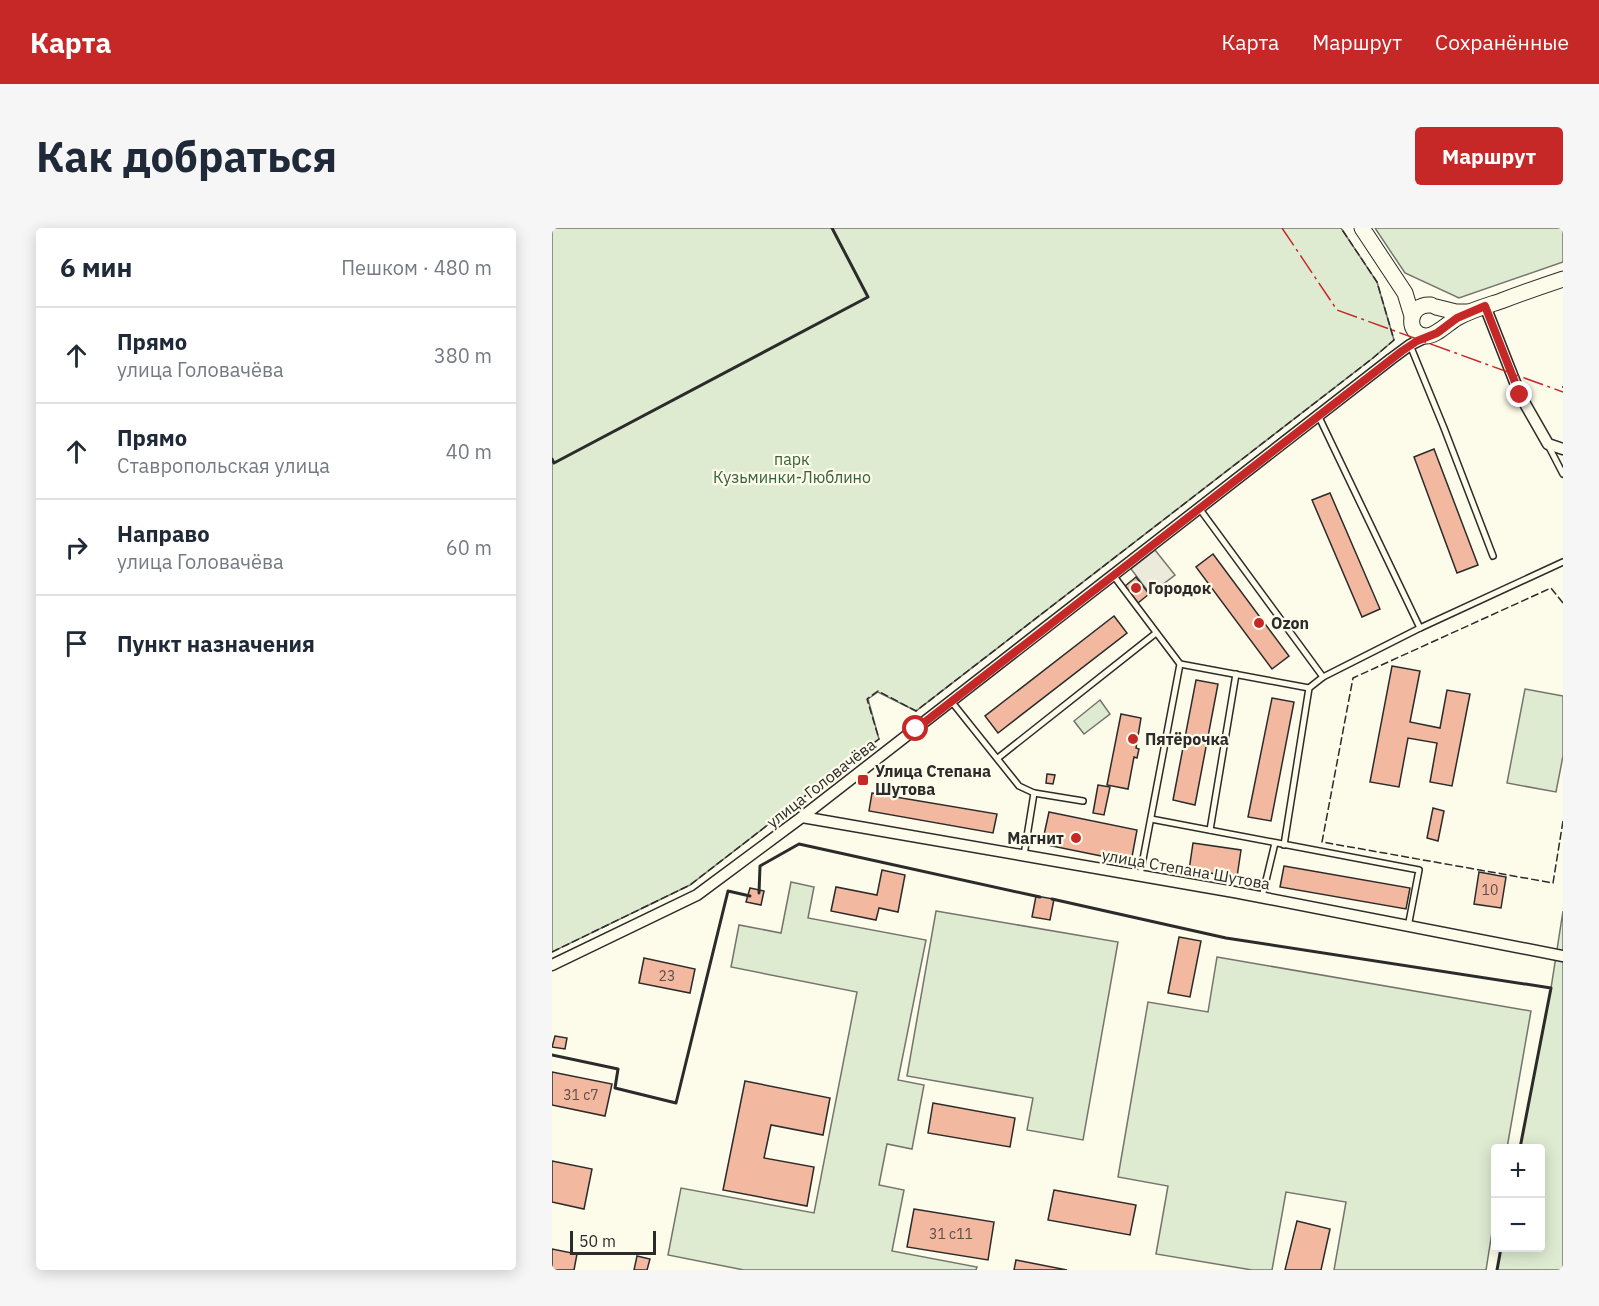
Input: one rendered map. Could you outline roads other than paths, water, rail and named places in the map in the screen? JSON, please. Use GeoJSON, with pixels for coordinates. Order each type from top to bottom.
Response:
{"type":"FeatureCollection","features":[{"type":"Feature","properties":{"kind":"street"},"geometry":{"type":"LineString","coordinates":[[1362,228],[1401,285],[1409,303],[1415,330],[1418,333],[1434,333],[1457,318],[1478,309],[1563,279]]}},
{"type":"Feature","properties":{"kind":"street"},"geometry":{"type":"LineString","coordinates":[[1401,285],[1422,301],[1434,306],[1456,312],[1478,309]]}},
{"type":"Feature","properties":{"kind":"street"},"geometry":{"type":"LineString","coordinates":[[1406,348],[1412,319],[1418,308],[1434,306],[1440,311],[1443,320],[1434,333]]}},
{"type":"Feature","properties":{"kind":"street"},"geometry":{"type":"LineString","coordinates":[[1478,309],[1520,395],[1548,444],[1563,449]]}},
{"type":"Feature","properties":{"kind":"street","name":"улица Головачёва"},"geometry":{"type":"LineString","coordinates":[[552,965],[697,895],[802,817],[1318,415],[1406,348],[1434,333]]}},
{"type":"Feature","properties":{"kind":"street","name":"улица Степана Шутова"},"geometry":{"type":"LineString","coordinates":[[802,817],[1262,897],[1563,956]]}},
{"type":"Feature","properties":{"kind":"lane"},"geometry":{"type":"LineString","coordinates":[[1406,348],[1444,428],[1493,556]]}},
{"type":"Feature","properties":{"kind":"lane"},"geometry":{"type":"LineString","coordinates":[[1318,415],[1419,628]]}},
{"type":"Feature","properties":{"kind":"lane"},"geometry":{"type":"LineString","coordinates":[[1548,444],[1563,474]]}},
{"type":"Feature","properties":{"kind":"lane"},"geometry":{"type":"LineString","coordinates":[[1199,508],[1323,677]]}},
{"type":"Feature","properties":{"kind":"lane"},"geometry":{"type":"LineString","coordinates":[[1284,845],[1309,688],[1323,677],[1419,628],[1563,562]]}},
{"type":"Feature","properties":{"kind":"lane"},"geometry":{"type":"LineString","coordinates":[[1113,575],[1180,664],[1309,688]]}},
{"type":"Feature","properties":{"kind":"lane"},"geometry":{"type":"LineString","coordinates":[[998,758],[1156,633]]}},
{"type":"Feature","properties":{"kind":"lane"},"geometry":{"type":"LineString","coordinates":[[1140,875],[1180,664]]}},
{"type":"Feature","properties":{"kind":"lane"},"geometry":{"type":"LineString","coordinates":[[1210,830],[1236,674]]}},
{"type":"Feature","properties":{"kind":"lane"},"geometry":{"type":"LineString","coordinates":[[951,701],[1019,786],[1034,793],[1083,801]]}},
{"type":"Feature","properties":{"kind":"lane"},"geometry":{"type":"LineString","coordinates":[[1024,855],[1034,793]]}},
{"type":"Feature","properties":{"kind":"lane"},"geometry":{"type":"LineString","coordinates":[[1151,819],[1419,870],[1408,927]]}},
{"type":"Feature","properties":{"kind":"lane"},"geometry":{"type":"LineString","coordinates":[[1262,897],[1275,843]]}},
{"type":"Feature","properties":{"kind":"place","name":"Городок"},"geometry":{"type":"Point","coordinates":[1136,588]}},
{"type":"Feature","properties":{"kind":"place","name":"Ozon"},"geometry":{"type":"Point","coordinates":[1259,623]}},
{"type":"Feature","properties":{"kind":"place","name":"Пятёрочка"},"geometry":{"type":"Point","coordinates":[1133,739]}},
{"type":"Feature","properties":{"kind":"place","name":"Улица Степана Шутова"},"geometry":{"type":"Point","coordinates":[863,780]}},
{"type":"Feature","properties":{"kind":"place","name":"Магнит"},"geometry":{"type":"Point","coordinates":[1076,838]}},
{"type":"Feature","properties":{"kind":"park label","name":"парк Кузьминки-Люблино"},"geometry":{"type":"Point","coordinates":[792,468]}}]}
